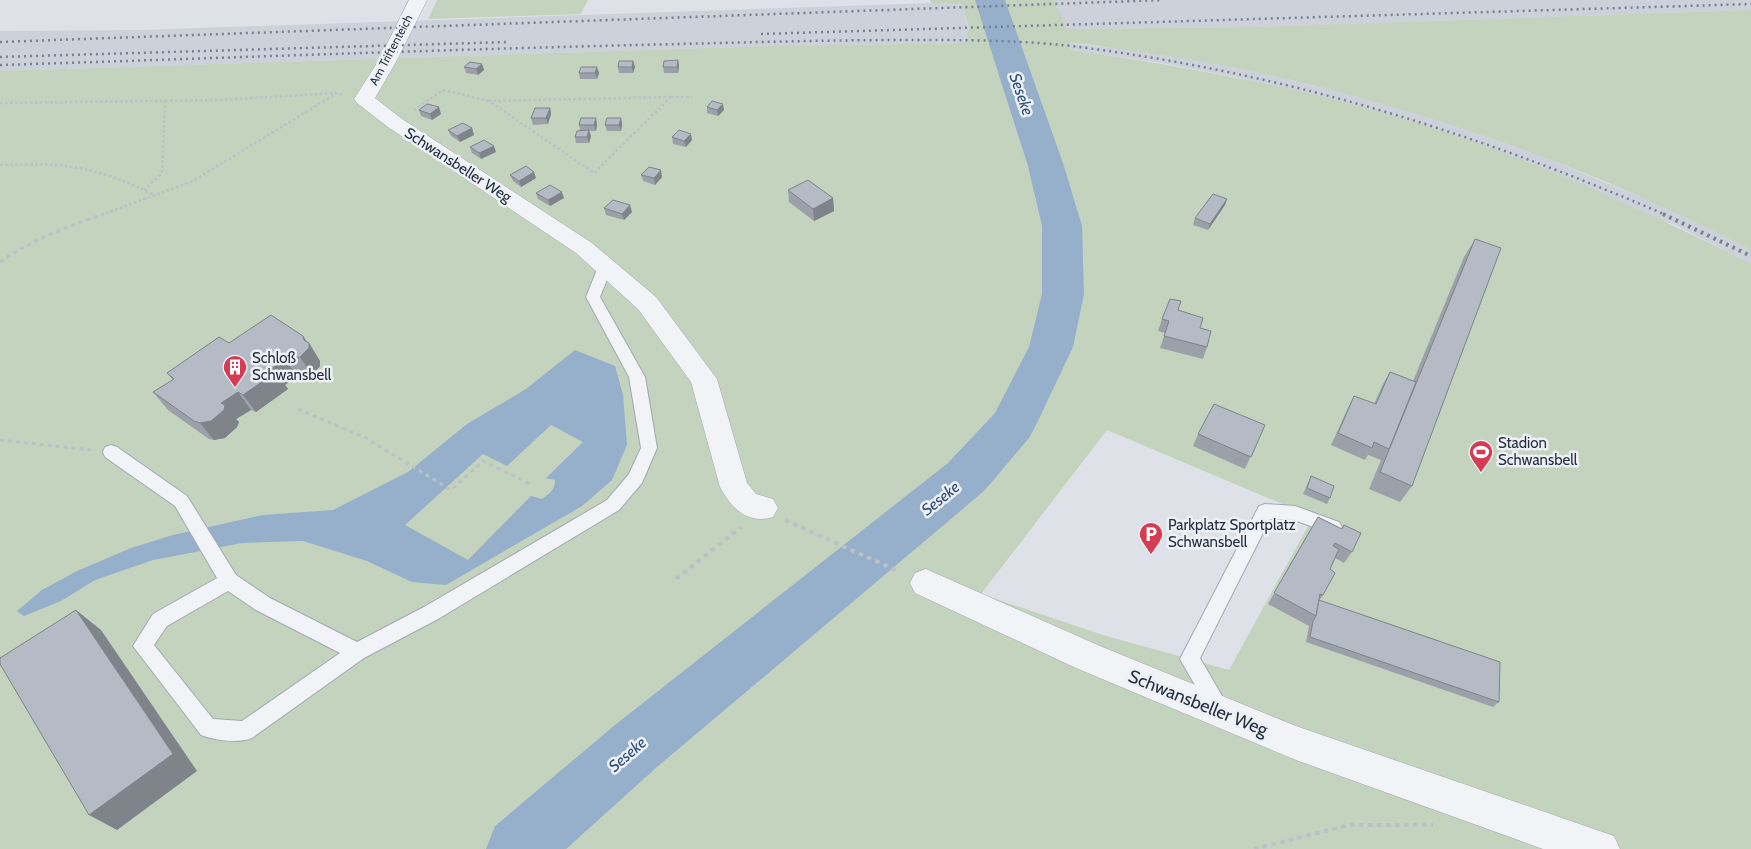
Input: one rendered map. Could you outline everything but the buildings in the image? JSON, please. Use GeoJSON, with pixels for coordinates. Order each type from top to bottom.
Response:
{"type":"FeatureCollection","features":[{"type":"Feature","properties":{"kind":"street","name":"Am Triftenteich"},"geometry":{"type":"LineString","coordinates":[[364,99],[388,60],[418,0]]}},
{"type":"Feature","properties":{"kind":"street","name":"Schwansbeller Weg"},"geometry":{"type":"LineString","coordinates":[[364,99],[395,123],[584,248],[648,303],[704,379],[734,487],[746,503],[763,508]]}},
{"type":"Feature","properties":{"kind":"street","name":"Schwansbeller Weg"},"geometry":{"type":"LineString","coordinates":[[926,584],[1088,657],[1305,746],[1526,825],[1601,849]]}},
{"type":"Feature","properties":{"kind":"lane"},"geometry":{"type":"LineString","coordinates":[[229,581],[160,620],[143,646],[208,728],[245,731],[357,652],[431,613],[613,506],[636,478],[649,448],[637,378],[593,297],[605,267]]}},
{"type":"Feature","properties":{"kind":"lane"},"geometry":{"type":"LineString","coordinates":[[112,452],[182,501],[229,581],[263,604],[357,652]]}},
{"type":"Feature","properties":{"kind":"lane"},"geometry":{"type":"LineString","coordinates":[[1222,712],[1190,659],[1265,511],[1295,513],[1333,527]]}},
{"type":"Feature","properties":{"kind":"path"},"geometry":{"type":"LineString","coordinates":[[395,123],[443,90],[489,101],[692,97]]}},
{"type":"Feature","properties":{"kind":"path"},"geometry":{"type":"LineString","coordinates":[[0,103],[220,100],[337,93],[364,99]]}},
{"type":"Feature","properties":{"kind":"path"},"geometry":{"type":"LineString","coordinates":[[0,262],[14,252],[78,223],[157,196],[193,180],[337,93]]}},
{"type":"Feature","properties":{"kind":"path"},"geometry":{"type":"LineString","coordinates":[[489,101],[594,174],[671,97]]}},
{"type":"Feature","properties":{"kind":"path"},"geometry":{"type":"LineString","coordinates":[[144,190],[155,182],[162,172],[165,100]]}},
{"type":"Feature","properties":{"kind":"path"},"geometry":{"type":"LineString","coordinates":[[0,165],[38,163],[80,168],[115,176],[157,196]]}},
{"type":"Feature","properties":{"kind":"path"},"geometry":{"type":"LineString","coordinates":[[298,409],[366,438],[451,490],[483,461],[532,485]]}},
{"type":"Feature","properties":{"kind":"path"},"geometry":{"type":"LineString","coordinates":[[0,440],[112,452]]}},
{"type":"Feature","properties":{"kind":"path"},"geometry":{"type":"LineString","coordinates":[[805,529],[926,584]]}},
{"type":"Feature","properties":{"kind":"path"},"geometry":{"type":"LineString","coordinates":[[676,579],[733,534]]}},
{"type":"Feature","properties":{"kind":"path"},"geometry":{"type":"LineString","coordinates":[[1254,849],[1348,825],[1437,825]]}},
{"type":"Feature","properties":{"kind":"shaded area"},"geometry":{"type":"Polygon","coordinates":[[[1053,0],[1751,0],[1751,10],[1254,27],[1065,29],[1053,0]]]}},
{"type":"Feature","properties":{"kind":"shaded area"},"geometry":{"type":"Polygon","coordinates":[[[931,3],[962,4],[969,31],[966,43],[773,46],[0,71],[0,31],[142,30],[931,3]]]}},
{"type":"Feature","properties":{"kind":"shaded area"},"geometry":{"type":"Polygon","coordinates":[[[1069,43],[1184,57],[1274,76],[1387,104],[1458,126],[1539,155],[1684,215],[1751,250],[1751,264],[1675,225],[1240,78],[1162,63],[1070,50],[1069,43]]]}},
{"type":"Feature","properties":{"kind":"green space"},"geometry":{"type":"Polygon","coordinates":[[[437,0],[588,0],[581,14],[428,19],[437,0]]]}},
{"type":"Feature","properties":{"kind":"green space"},"geometry":{"type":"Polygon","coordinates":[[[930,0],[1054,0],[1066,29],[1254,27],[1751,10],[1751,250],[1628,191],[1502,142],[1438,120],[1307,84],[1226,66],[1164,55],[1069,43],[1070,50],[1145,61],[1256,82],[1416,122],[1563,176],[1751,264],[1751,849],[0,849],[0,71],[773,46],[966,43],[969,28],[962,4],[931,3],[930,0]],[[1107,430],[981,594],[1103,635],[1229,670],[1313,517],[1107,430]]]}},
{"type":"Feature","properties":{"kind":"water"},"geometry":{"type":"Polygon","coordinates":[[[575,350],[615,366],[623,395],[627,445],[612,480],[582,506],[446,585],[412,582],[367,561],[303,541],[242,543],[153,560],[95,580],[61,601],[24,616],[17,611],[42,590],[77,571],[131,548],[173,535],[263,515],[333,510],[408,472],[467,424],[526,389],[575,350]],[[551,425],[507,466],[483,454],[405,525],[468,560],[531,496],[542,499],[553,489],[555,480],[546,478],[583,442],[551,425]]]}},
{"type":"Feature","properties":{"kind":"waterway","name":"Seseke"},"geometry":{"type":"LineString","coordinates":[[518,849],[636,746],[966,477],[1012,425],[1051,347],[1063,294],[1062,226],[1046,166],[990,0]]}},
{"type":"Feature","properties":{"kind":"railway"},"geometry":{"type":"LineString","coordinates":[[0,42],[1163,0]]}},
{"type":"Feature","properties":{"kind":"railway"},"geometry":{"type":"LineString","coordinates":[[761,34],[1751,4]]}},
{"type":"Feature","properties":{"kind":"railway"},"geometry":{"type":"LineString","coordinates":[[0,65],[510,48],[795,41],[950,40],[1051,44],[1149,57],[1226,72],[1301,89],[1375,109],[1448,131],[1521,157],[1666,215]]}},
{"type":"Feature","properties":{"kind":"railway"},"geometry":{"type":"LineString","coordinates":[[0,57],[509,42]]}},
{"type":"Feature","properties":{"kind":"railway"},"geometry":{"type":"LineString","coordinates":[[1663,214],[1751,256]]}},
{"type":"Feature","properties":{"kind":"place","name":"Schloß Schwansbell"},"geometry":{"type":"Point","coordinates":[235,388]}},
{"type":"Feature","properties":{"kind":"place","name":"Stadion Schwansbell"},"geometry":{"type":"Point","coordinates":[1481,473]}},
{"type":"Feature","properties":{"kind":"place","name":"Parkplatz Sportplatz Schwansbell"},"geometry":{"type":"Point","coordinates":[1151,555]}}]}
